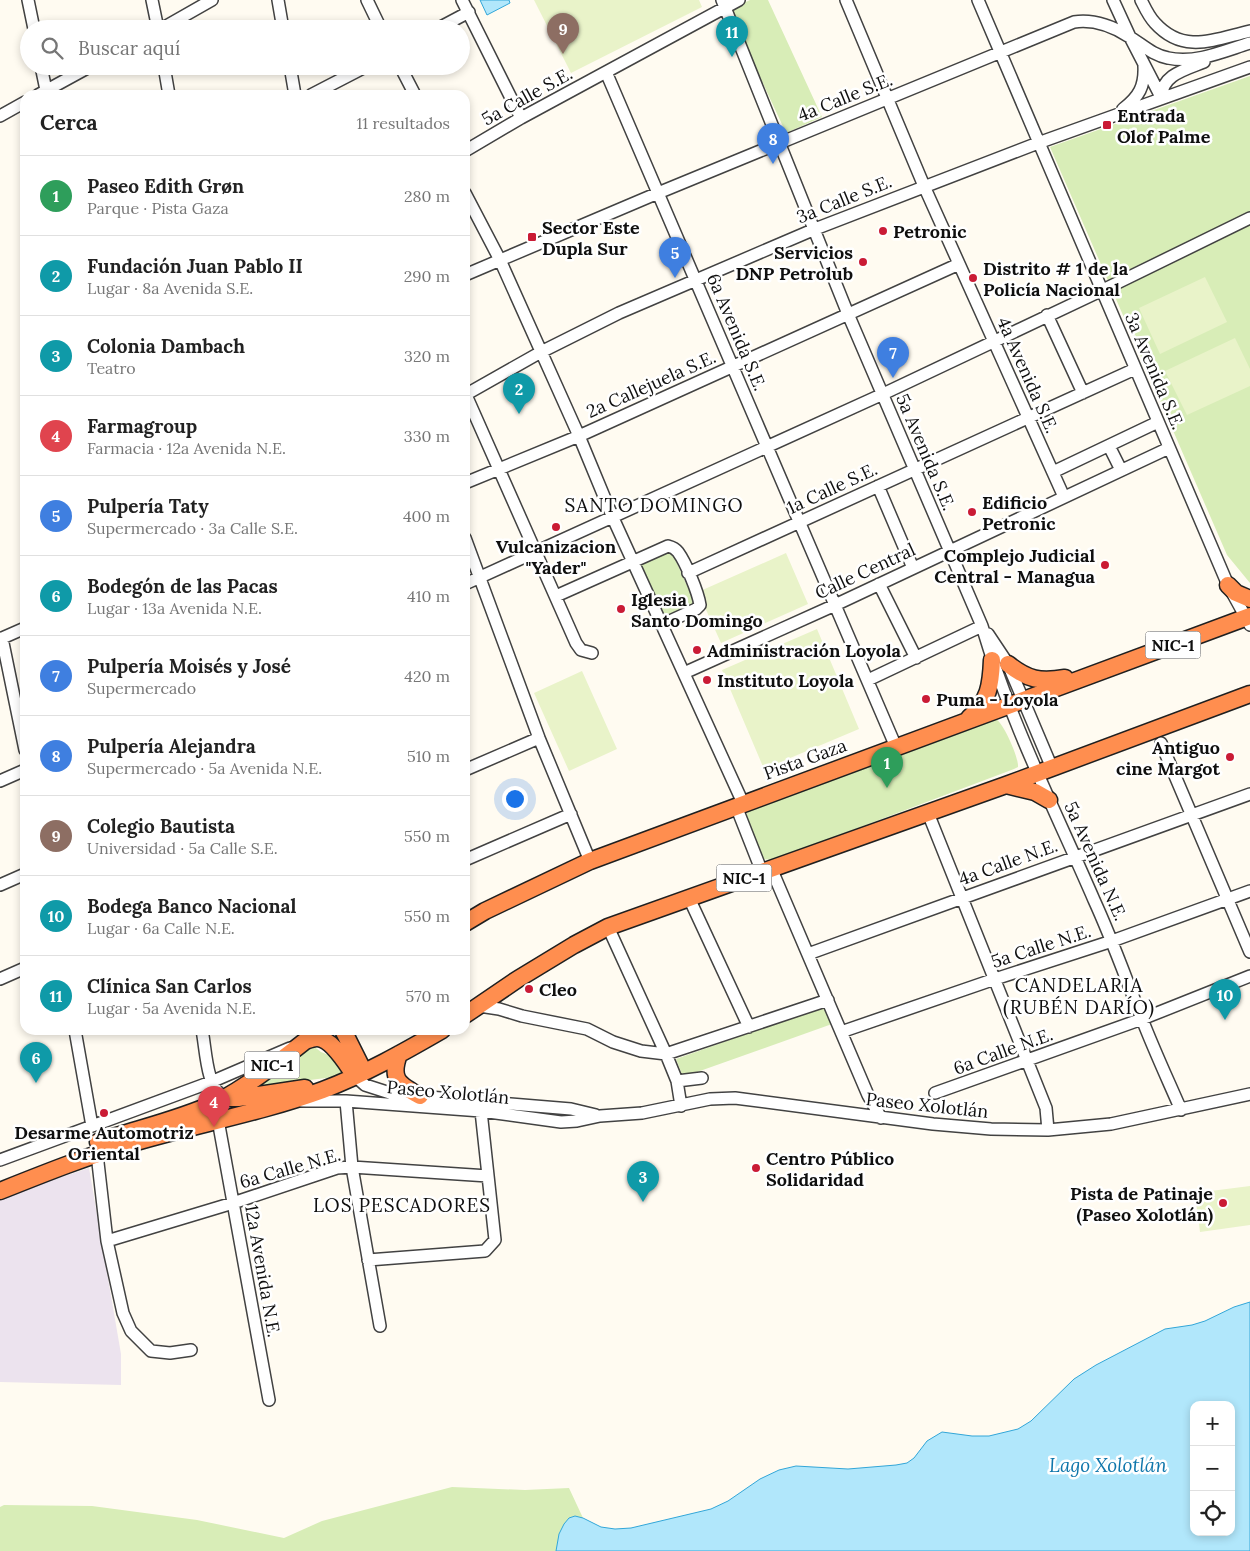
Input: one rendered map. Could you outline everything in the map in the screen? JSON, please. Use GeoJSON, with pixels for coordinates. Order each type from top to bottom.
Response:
{"type":"FeatureCollection","features":[{"type":"Feature","properties":{"kind":"highway"},"geometry":{"type":"LineString","coordinates":[[1228,585],[1236,592],[1250,599]]}},
{"type":"Feature","properties":{"kind":"highway","name":"Pista Gaza"},"geometry":{"type":"LineString","coordinates":[[470,920],[484,911],[590,861],[1099,672],[1249,620]]}},
{"type":"Feature","properties":{"kind":"highway"},"geometry":{"type":"LineString","coordinates":[[961,723],[978,710],[986,698],[1000,662],[1039,680],[1051,680],[1099,672]]}},
{"type":"Feature","properties":{"kind":"highway","name":"NIC-1"},"geometry":{"type":"LineString","coordinates":[[472,1011],[518,979],[608,927],[1006,785],[1250,694]]}},
{"type":"Feature","properties":{"kind":"highway"},"geometry":{"type":"LineString","coordinates":[[1006,785],[1035,792],[1049,800]]}},
{"type":"Feature","properties":{"kind":"highway","name":"NIC-1"},"geometry":{"type":"LineString","coordinates":[[0,1179],[96,1142],[196,1110],[238,1089],[313,1035]]}},
{"type":"Feature","properties":{"kind":"highway"},"geometry":{"type":"LineString","coordinates":[[345,1035],[359,1074]]}},
{"type":"Feature","properties":{"kind":"highway","name":"NIC-1"},"geometry":{"type":"LineString","coordinates":[[0,1190],[97,1154],[293,1101],[359,1074],[433,1035]]}},
{"type":"Feature","properties":{"kind":"highway"},"geometry":{"type":"LineString","coordinates":[[305,1041],[317,1038],[324,1040],[334,1047],[359,1074]]}},
{"type":"Feature","properties":{"kind":"highway"},"geometry":{"type":"LineString","coordinates":[[399,1054],[394,1068],[395,1077],[405,1088],[420,1096]]}},
{"type":"Feature","properties":{"kind":"highway"},"geometry":{"type":"LineString","coordinates":[[224,1097],[229,1099],[238,1098],[339,1083]]}},
{"type":"Feature","properties":{"kind":"street"},"geometry":{"type":"LineString","coordinates":[[28,0],[32,20]]}},
{"type":"Feature","properties":{"kind":"street"},"geometry":{"type":"LineString","coordinates":[[152,0],[157,20]]}},
{"type":"Feature","properties":{"kind":"street"},"geometry":{"type":"LineString","coordinates":[[175,20],[212,0]]}},
{"type":"Feature","properties":{"kind":"street"},"geometry":{"type":"LineString","coordinates":[[278,0],[281,20]]}},
{"type":"Feature","properties":{"kind":"street"},"geometry":{"type":"LineString","coordinates":[[367,0],[377,20]]}},
{"type":"Feature","properties":{"kind":"street"},"geometry":{"type":"LineString","coordinates":[[462,0],[521,118]]}},
{"type":"Feature","properties":{"kind":"street","name":"5a Calle S.E."},"geometry":{"type":"LineString","coordinates":[[470,148],[723,4],[739,0]]}},
{"type":"Feature","properties":{"kind":"street","name":"4a Avenida S.E."},"geometry":{"type":"LineString","coordinates":[[846,0],[958,264],[1064,497]]}},
{"type":"Feature","properties":{"kind":"street"},"geometry":{"type":"LineString","coordinates":[[978,0],[1038,143]]}},
{"type":"Feature","properties":{"kind":"street"},"geometry":{"type":"LineString","coordinates":[[1113,0],[1162,98]]}},
{"type":"Feature","properties":{"kind":"street"},"geometry":{"type":"LineString","coordinates":[[1140,0],[1154,22],[1177,40],[1199,44],[1250,31]]}},
{"type":"Feature","properties":{"kind":"street"},"geometry":{"type":"LineString","coordinates":[[723,4],[815,229]]}},
{"type":"Feature","properties":{"kind":"street"},"geometry":{"type":"LineString","coordinates":[[454,20],[469,12]]}},
{"type":"Feature","properties":{"kind":"street","name":"4a Calle S.E."},"geometry":{"type":"LineString","coordinates":[[470,273],[658,193],[1078,21],[1100,23],[1130,37]]}},
{"type":"Feature","properties":{"kind":"street"},"geometry":{"type":"LineString","coordinates":[[1130,37],[1151,52],[1178,60],[1201,58],[1250,44]]}},
{"type":"Feature","properties":{"kind":"street"},"geometry":{"type":"LineString","coordinates":[[1162,98],[1161,92],[1164,85],[1176,74],[1250,44]]}},
{"type":"Feature","properties":{"kind":"street"},"geometry":{"type":"LineString","coordinates":[[1111,117],[1131,103],[1140,93],[1144,78],[1144,64]]}},
{"type":"Feature","properties":{"kind":"street","name":"3a Calle S.E."},"geometry":{"type":"LineString","coordinates":[[470,392],[541,352],[619,313],[815,229],[1038,143],[1250,67]]}},
{"type":"Feature","properties":{"kind":"street","name":"6a Avenida S.E."},"geometry":{"type":"LineString","coordinates":[[606,72],[896,747]]}},
{"type":"Feature","properties":{"kind":"street"},"geometry":{"type":"LineString","coordinates":[[42,75],[43,90]]}},
{"type":"Feature","properties":{"kind":"street"},"geometry":{"type":"LineString","coordinates":[[48,90],[75,75]]}},
{"type":"Feature","properties":{"kind":"street"},"geometry":{"type":"LineString","coordinates":[[166,75],[168,90]]}},
{"type":"Feature","properties":{"kind":"street"},"geometry":{"type":"LineString","coordinates":[[292,75],[295,90]]}},
{"type":"Feature","properties":{"kind":"street"},"geometry":{"type":"LineString","coordinates":[[321,90],[350,75]]}},
{"type":"Feature","properties":{"kind":"street"},"geometry":{"type":"LineString","coordinates":[[405,75],[412,90]]}},
{"type":"Feature","properties":{"kind":"street"},"geometry":{"type":"LineString","coordinates":[[0,116],[20,105]]}},
{"type":"Feature","properties":{"kind":"street","name":"3a Avenida S.E."},"geometry":{"type":"LineString","coordinates":[[1038,143],[1228,585],[1249,620]]}},
{"type":"Feature","properties":{"kind":"street"},"geometry":{"type":"LineString","coordinates":[[470,202],[500,260],[613,518],[684,673],[766,870],[808,954],[868,1095],[881,1118]]}},
{"type":"Feature","properties":{"kind":"street"},"geometry":{"type":"LineString","coordinates":[[470,582],[883,394],[1250,218]]}},
{"type":"Feature","properties":{"kind":"street","name":"5a Avenida S.E."},"geometry":{"type":"LineString","coordinates":[[815,229],[848,314],[950,551]]}},
{"type":"Feature","properties":{"kind":"street","name":"2a Callejuela S.E."},"geometry":{"type":"LineString","coordinates":[[470,482],[578,436],[958,264]]}},
{"type":"Feature","properties":{"kind":"street"},"geometry":{"type":"LineString","coordinates":[[1047,316],[1083,393]]}},
{"type":"Feature","properties":{"kind":"street","name":"1a Calle S.E."},"geometry":{"type":"LineString","coordinates":[[688,573],[1135,369]]}},
{"type":"Feature","properties":{"kind":"street"},"geometry":{"type":"LineString","coordinates":[[470,406],[576,643],[581,650],[592,652]]}},
{"type":"Feature","properties":{"kind":"street"},"geometry":{"type":"LineString","coordinates":[[1053,472],[1158,422]]}},
{"type":"Feature","properties":{"kind":"street"},"geometry":{"type":"LineString","coordinates":[[1109,446],[1121,470]]}},
{"type":"Feature","properties":{"kind":"street","name":"Calle Central"},"geometry":{"type":"LineString","coordinates":[[684,673],[835,605],[1169,448]]}},
{"type":"Feature","properties":{"kind":"street"},"geometry":{"type":"LineString","coordinates":[[878,486],[913,568]]}},
{"type":"Feature","properties":{"kind":"street"},"geometry":{"type":"LineString","coordinates":[[556,596],[668,546],[674,547],[688,573],[700,605],[696,609],[661,625]]}},
{"type":"Feature","properties":{"kind":"street"},"geometry":{"type":"LineString","coordinates":[[470,551],[539,738],[590,861]]}},
{"type":"Feature","properties":{"kind":"street","name":"5a Avenida N.E."},"geometry":{"type":"LineString","coordinates":[[950,551],[982,626],[1000,662],[1045,770],[1049,800],[1112,941],[1142,1019],[1182,1110]]}},
{"type":"Feature","properties":{"kind":"street"},"geometry":{"type":"LineString","coordinates":[[879,584],[916,658]]}},
{"type":"Feature","properties":{"kind":"street"},"geometry":{"type":"LineString","coordinates":[[868,680],[982,626]]}},
{"type":"Feature","properties":{"kind":"street","name":"5a Avenida N.E."},"geometry":{"type":"LineString","coordinates":[[982,626],[1000,662],[1016,703]]}},
{"type":"Feature","properties":{"kind":"street"},"geometry":{"type":"LineString","coordinates":[[20,630],[1,639],[20,727]]}},
{"type":"Feature","properties":{"kind":"street"},"geometry":{"type":"LineString","coordinates":[[470,768],[539,738]]}},
{"type":"Feature","properties":{"kind":"street"},"geometry":{"type":"LineString","coordinates":[[1161,743],[1250,952]]}},
{"type":"Feature","properties":{"kind":"street"},"geometry":{"type":"LineString","coordinates":[[0,781],[20,772]]}},
{"type":"Feature","properties":{"kind":"street","name":"4a Calle N.E."},"geometry":{"type":"LineString","coordinates":[[808,954],[1250,794]]}},
{"type":"Feature","properties":{"kind":"street"},"geometry":{"type":"LineString","coordinates":[[928,813],[1046,1108],[1048,1130]]}},
{"type":"Feature","properties":{"kind":"street"},"geometry":{"type":"LineString","coordinates":[[470,858],[571,814]]}},
{"type":"Feature","properties":{"kind":"street"},"geometry":{"type":"LineString","coordinates":[[0,885],[20,876]]}},
{"type":"Feature","properties":{"kind":"street","name":"5a Calle N.E."},"geometry":{"type":"LineString","coordinates":[[842,1032],[1112,941],[1250,891]]}},
{"type":"Feature","properties":{"kind":"street"},"geometry":{"type":"LineString","coordinates":[[689,898],[749,1027]]}},
{"type":"Feature","properties":{"kind":"street"},"geometry":{"type":"LineString","coordinates":[[608,927],[666,1054],[677,1081],[681,1106]]}},
{"type":"Feature","properties":{"kind":"street"},"geometry":{"type":"LineString","coordinates":[[0,979],[20,970]]}},
{"type":"Feature","properties":{"kind":"street","name":"6a Calle N.E."},"geometry":{"type":"LineString","coordinates":[[935,1093],[1142,1019],[1250,976]]}},
{"type":"Feature","properties":{"kind":"street"},"geometry":{"type":"LineString","coordinates":[[472,1011],[499,1009],[586,1030],[640,1051],[666,1054],[828,1000]]}},
{"type":"Feature","properties":{"kind":"street"},"geometry":{"type":"LineString","coordinates":[[78,1035],[92,1126]]}},
{"type":"Feature","properties":{"kind":"street"},"geometry":{"type":"LineString","coordinates":[[203,1035],[211,1082],[216,1091],[224,1097]]}},
{"type":"Feature","properties":{"kind":"street"},"geometry":{"type":"LineString","coordinates":[[0,1160],[211,1082],[305,1041]]}},
{"type":"Feature","properties":{"kind":"street","name":"Paseo Xolotlán"},"geometry":{"type":"LineString","coordinates":[[359,1074],[365,1085],[393,1094],[571,1109],[600,1116]]}},
{"type":"Feature","properties":{"kind":"street"},"geometry":{"type":"LineString","coordinates":[[677,1081],[702,1078]]}},
{"type":"Feature","properties":{"kind":"street","name":"Paseo Xolotlán"},"geometry":{"type":"LineString","coordinates":[[293,1101],[346,1101],[481,1111],[561,1122],[600,1116],[642,1113],[710,1099],[735,1098],[881,1118],[991,1129],[1048,1130],[1111,1124],[1250,1094]]}},
{"type":"Feature","properties":{"kind":"street"},"geometry":{"type":"LineString","coordinates":[[346,1101],[352,1167],[380,1326]]}},
{"type":"Feature","properties":{"kind":"street"},"geometry":{"type":"LineString","coordinates":[[368,1260],[485,1251],[495,1240],[481,1111]]}},
{"type":"Feature","properties":{"kind":"street","name":"12a Avenida N.E."},"geometry":{"type":"LineString","coordinates":[[218,1120],[269,1400]]}},
{"type":"Feature","properties":{"kind":"street"},"geometry":{"type":"LineString","coordinates":[[97,1154],[107,1242],[123,1313],[131,1332],[151,1351],[170,1353],[192,1350]]}},
{"type":"Feature","properties":{"kind":"street","name":"6a Calle N.E."},"geometry":{"type":"LineString","coordinates":[[107,1242],[337,1168],[352,1167],[488,1176]]}},
{"type":"Feature","properties":{"kind":"shaded area"},"geometry":{"type":"Polygon","coordinates":[[[89,1168],[121,1354],[121,1385],[0,1382],[0,1197],[89,1168]]]}},
{"type":"Feature","properties":{"kind":"green space"},"geometry":{"type":"Polygon","coordinates":[[[534,0],[699,0],[702,7],[571,73],[534,0]]]}},
{"type":"Feature","properties":{"kind":"green space"},"geometry":{"type":"Polygon","coordinates":[[[750,0],[768,0],[822,117],[786,133],[729,10],[750,0]]]}},
{"type":"Feature","properties":{"kind":"green space"},"geometry":{"type":"Polygon","coordinates":[[[1250,76],[1250,583],[1227,555],[1050,147],[1250,76]]]}},
{"type":"Feature","properties":{"kind":"green space"},"geometry":{"type":"Polygon","coordinates":[[[1205,277],[1227,322],[1160,354],[1139,308],[1205,277]]]}},
{"type":"Feature","properties":{"kind":"green space"},"geometry":{"type":"Polygon","coordinates":[[[1235,338],[1250,369],[1250,386],[1187,415],[1165,371],[1235,338]]]}},
{"type":"Feature","properties":{"kind":"green space"},"geometry":{"type":"Polygon","coordinates":[[[665,551],[672,552],[695,604],[668,617],[663,617],[641,565],[643,561],[665,551]]]}},
{"type":"Feature","properties":{"kind":"green space"},"geometry":{"type":"Polygon","coordinates":[[[786,553],[808,604],[721,643],[698,592],[786,553]]]}},
{"type":"Feature","properties":{"kind":"green space"},"geometry":{"type":"Polygon","coordinates":[[[817,629],[859,729],[764,769],[722,670],[817,629]]]}},
{"type":"Feature","properties":{"kind":"green space"},"geometry":{"type":"Polygon","coordinates":[[[582,671],[617,749],[569,771],[534,693],[582,671]]]}},
{"type":"Feature","properties":{"kind":"green space"},"geometry":{"type":"Polygon","coordinates":[[[996,719],[1003,727],[1010,742],[1018,767],[773,860],[762,859],[747,818],[747,813],[755,807],[996,719]]]}},
{"type":"Feature","properties":{"kind":"green space"},"geometry":{"type":"Polygon","coordinates":[[[825,1006],[832,1024],[683,1077],[676,1059],[825,1006]]]}},
{"type":"Feature","properties":{"kind":"green space"},"geometry":{"type":"Polygon","coordinates":[[[312,1045],[321,1052],[334,1057],[346,1072],[342,1076],[302,1081],[247,1094],[312,1045]]]}},
{"type":"Feature","properties":{"kind":"green space","name":"Pista de Patinaje (Paseo Xolotlán)"},"geometry":{"type":"Polygon","coordinates":[[[1250,1186],[1250,1225],[1200,1232],[1195,1193],[1250,1186]]]}},
{"type":"Feature","properties":{"kind":"green space"},"geometry":{"type":"Polygon","coordinates":[[[452,1487],[525,1490],[569,1488],[583,1518],[569,1518],[557,1551],[0,1551],[0,1507],[4,1505],[92,1506],[197,1520],[284,1538],[322,1521],[452,1487]]]}},
{"type":"Feature","properties":{"kind":"water"},"geometry":{"type":"Polygon","coordinates":[[[480,0],[509,0],[510,3],[487,15],[480,0]]]}},
{"type":"Feature","properties":{"kind":"water","name":"Lago Xolotlán"},"geometry":{"type":"Polygon","coordinates":[[[1250,1302],[1250,1551],[556,1551],[559,1534],[564,1524],[569,1518],[575,1516],[601,1527],[615,1529],[631,1528],[711,1509],[728,1501],[760,1479],[779,1470],[796,1466],[848,1469],[896,1465],[907,1463],[914,1458],[927,1441],[942,1432],[989,1436],[1018,1429],[1031,1421],[1074,1379],[1096,1365],[1165,1329],[1205,1321],[1234,1307],[1250,1302]]]}},
{"type":"Feature","properties":{"kind":"place","name":"Colegio Bautista"},"geometry":{"type":"Point","coordinates":[563,54]}},
{"type":"Feature","properties":{"kind":"place","name":"Clínica San Carlos"},"geometry":{"type":"Point","coordinates":[732,57]}},
{"type":"Feature","properties":{"kind":"place","name":"Entrada Olof Palme"},"geometry":{"type":"Point","coordinates":[1107,125]}},
{"type":"Feature","properties":{"kind":"place","name":"Pulpería Alejandra"},"geometry":{"type":"Point","coordinates":[773,164]}},
{"type":"Feature","properties":{"kind":"place","name":"Petronic"},"geometry":{"type":"Point","coordinates":[883,231]}},
{"type":"Feature","properties":{"kind":"place","name":"Sector Este Dupla Sur"},"geometry":{"type":"Point","coordinates":[532,237]}},
{"type":"Feature","properties":{"kind":"place","name":"Servicios DNP Petrolub"},"geometry":{"type":"Point","coordinates":[863,262]}},
{"type":"Feature","properties":{"kind":"place","name":"Pulpería Taty"},"geometry":{"type":"Point","coordinates":[675,278]}},
{"type":"Feature","properties":{"kind":"place","name":"Distrito # 1 de la Policía Nacional"},"geometry":{"type":"Point","coordinates":[973,278]}},
{"type":"Feature","properties":{"kind":"place","name":"Pulpería Moisés y José"},"geometry":{"type":"Point","coordinates":[893,378]}},
{"type":"Feature","properties":{"kind":"place","name":"Fundación Juan Pablo II"},"geometry":{"type":"Point","coordinates":[519,414]}},
{"type":"Feature","properties":{"kind":"place","name":"Edificio Petronic"},"geometry":{"type":"Point","coordinates":[972,512]}},
{"type":"Feature","properties":{"kind":"place","name":"Vulcanizacion \"Yader\""},"geometry":{"type":"Point","coordinates":[556,527]}},
{"type":"Feature","properties":{"kind":"place","name":"Complejo Judicial Central - Managua"},"geometry":{"type":"Point","coordinates":[1105,565]}},
{"type":"Feature","properties":{"kind":"place","name":"Iglesia Santo Domingo"},"geometry":{"type":"Point","coordinates":[621,609]}},
{"type":"Feature","properties":{"kind":"place","name":"Administración Loyola"},"geometry":{"type":"Point","coordinates":[697,650]}},
{"type":"Feature","properties":{"kind":"place","name":"Instituto Loyola"},"geometry":{"type":"Point","coordinates":[707,680]}},
{"type":"Feature","properties":{"kind":"place","name":"Puma - Loyola"},"geometry":{"type":"Point","coordinates":[926,699]}},
{"type":"Feature","properties":{"kind":"place","name":"Antiguo cine Margot"},"geometry":{"type":"Point","coordinates":[1230,757]}},
{"type":"Feature","properties":{"kind":"place","name":"Paseo Edith Grøn"},"geometry":{"type":"Point","coordinates":[887,788]}},
{"type":"Feature","properties":{"kind":"place","name":"Cleo"},"geometry":{"type":"Point","coordinates":[529,989]}},
{"type":"Feature","properties":{"kind":"place","name":"Bodega Banco Nacional"},"geometry":{"type":"Point","coordinates":[1225,1020]}},
{"type":"Feature","properties":{"kind":"place","name":"Bodegón de las Pacas"},"geometry":{"type":"Point","coordinates":[36,1083]}},
{"type":"Feature","properties":{"kind":"place","name":"Desarme Automotriz Oriental"},"geometry":{"type":"Point","coordinates":[104,1113]}},
{"type":"Feature","properties":{"kind":"place","name":"Farmagroup"},"geometry":{"type":"Point","coordinates":[214,1127]}},
{"type":"Feature","properties":{"kind":"place","name":"Centro Público Solidaridad"},"geometry":{"type":"Point","coordinates":[756,1168]}},
{"type":"Feature","properties":{"kind":"place","name":"Colonia Dambach"},"geometry":{"type":"Point","coordinates":[643,1202]}},
{"type":"Feature","properties":{"kind":"place","name":"Pista de Patinaje (Paseo Xolotlán)"},"geometry":{"type":"Point","coordinates":[1223,1203]}},
{"type":"Feature","properties":{"kind":"district","name":"SANTO DOMINGO"},"geometry":{"type":"Point","coordinates":[654,505]}},
{"type":"Feature","properties":{"kind":"district","name":"CANDELARIA (RUBÉN DARÍO)"},"geometry":{"type":"Point","coordinates":[1079,996]}},
{"type":"Feature","properties":{"kind":"district","name":"LOS PESCADORES"},"geometry":{"type":"Point","coordinates":[402,1205]}}]}
